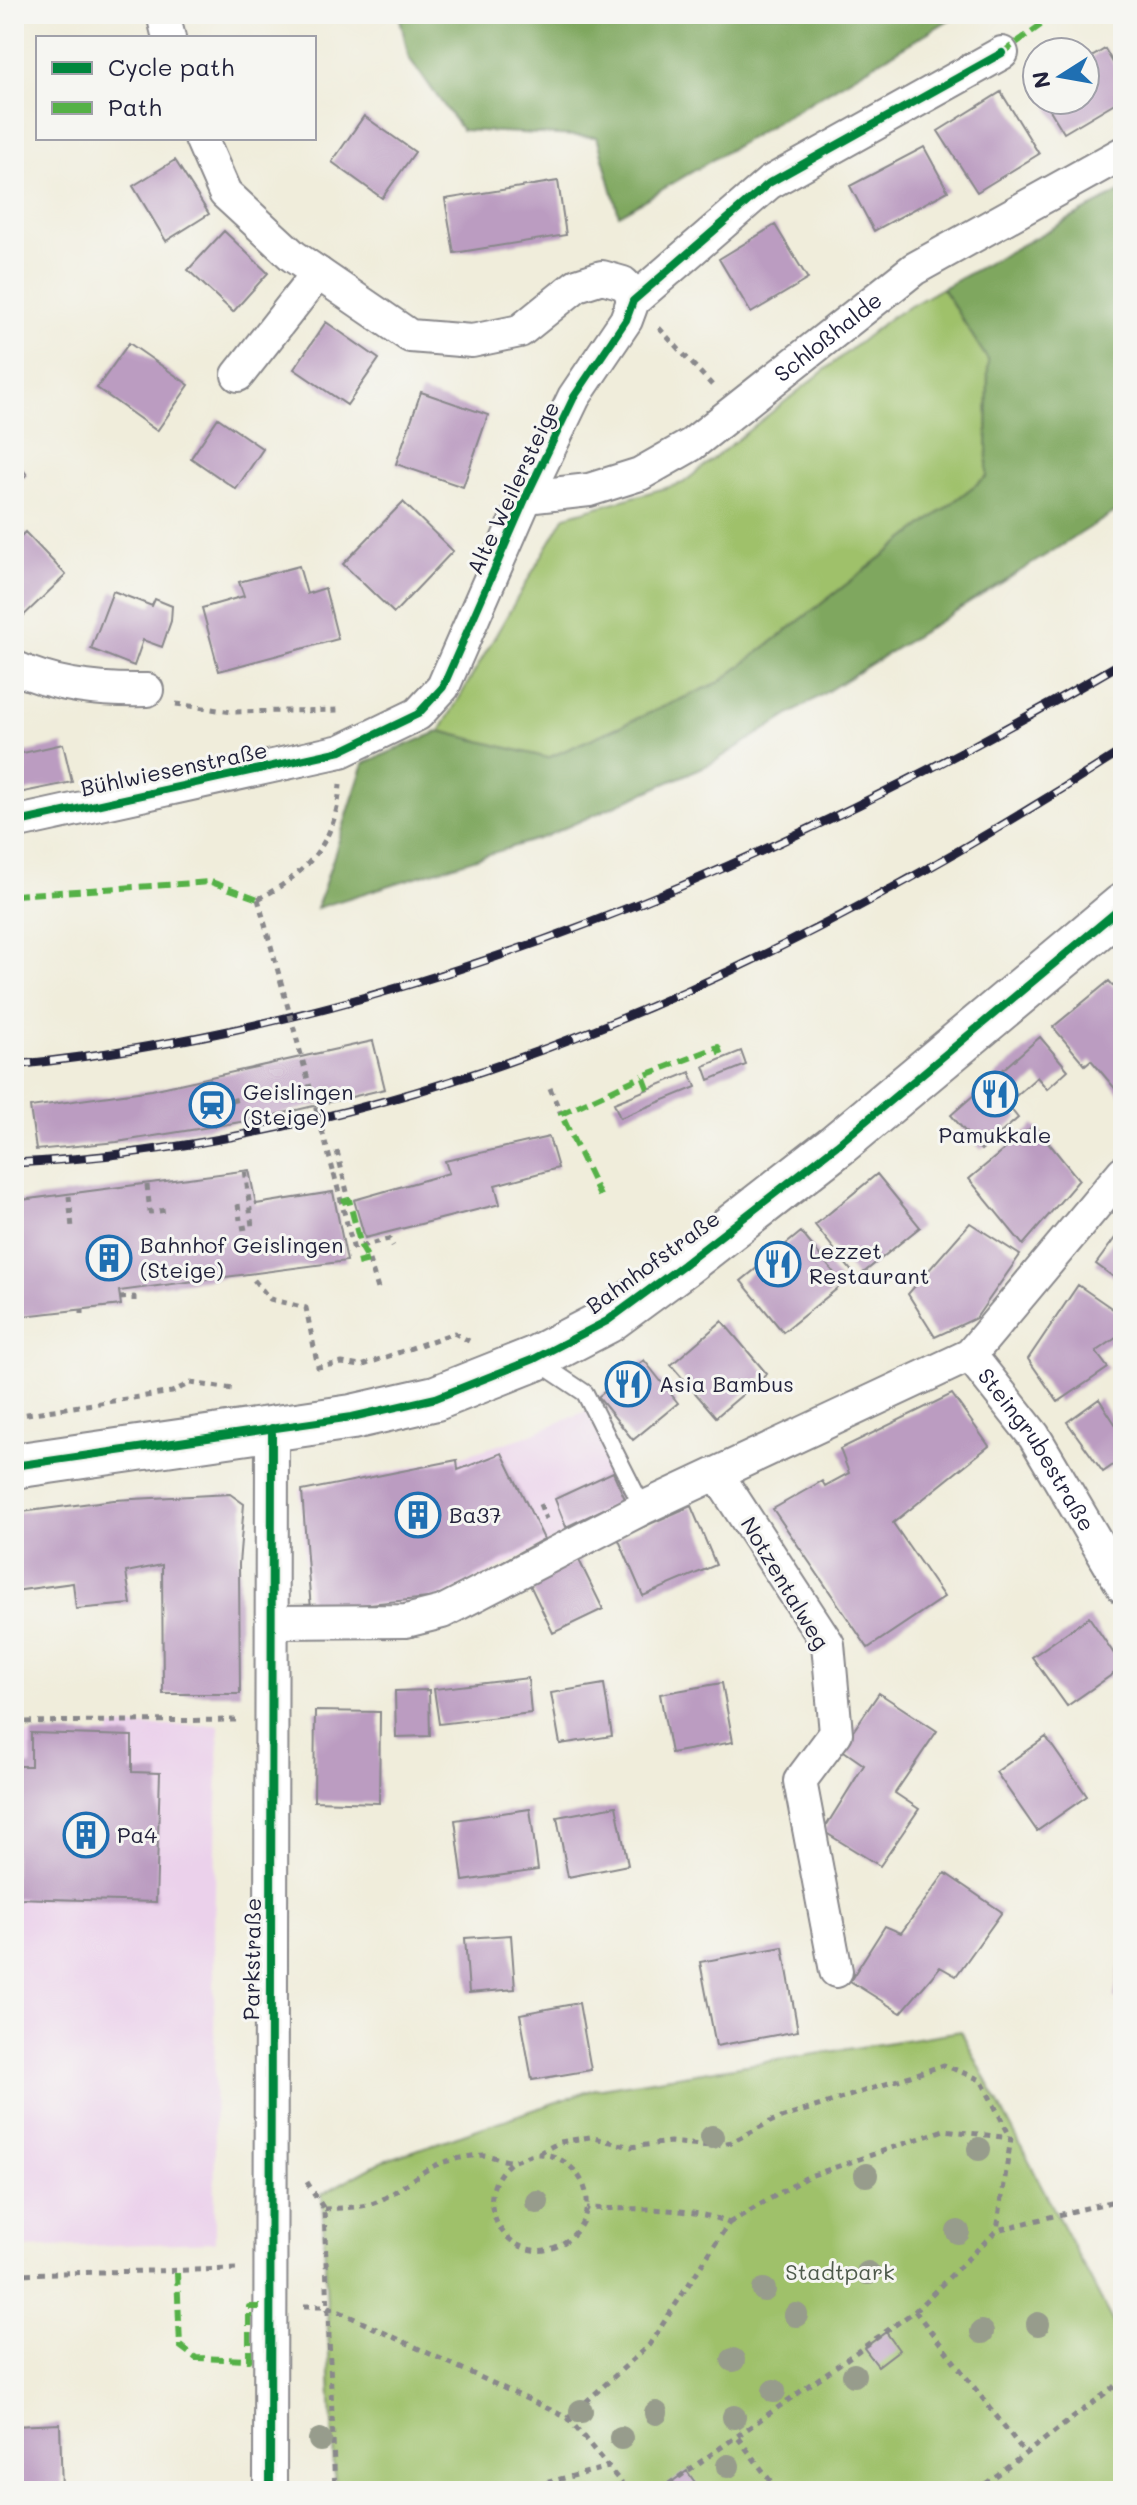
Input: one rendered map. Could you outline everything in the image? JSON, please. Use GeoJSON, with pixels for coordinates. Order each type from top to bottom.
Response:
{"type":"FeatureCollection","features":[{"type":"Feature","properties":{"kind":"street"},"geometry":{"type":"LineString","coordinates":[[163,14],[168,36]]}},
{"type":"Feature","properties":{"kind":"street","name":"Alte Weilersteige"},"geometry":{"type":"LineString","coordinates":[[341,751],[418,714],[443,687],[526,497],[574,397],[626,320],[642,309],[769,183],[1002,53]]}},
{"type":"Feature","properties":{"kind":"street"},"geometry":{"type":"LineString","coordinates":[[202,140],[225,193],[293,256],[410,336],[472,341],[520,331],[577,285],[602,277],[623,283],[642,309]]}},
{"type":"Feature","properties":{"kind":"street","name":"Schloßhalde"},"geometry":{"type":"LineString","coordinates":[[526,497],[589,490],[653,467],[691,445],[914,269],[1123,153]]}},
{"type":"Feature","properties":{"kind":"street"},"geometry":{"type":"LineString","coordinates":[[238,375],[318,273]]}},
{"type":"Feature","properties":{"kind":"street"},"geometry":{"type":"LineString","coordinates":[[14,667],[67,685],[110,691],[147,690]]}},
{"type":"Feature","properties":{"kind":"street","name":"Bühlwiesenstraße"},"geometry":{"type":"LineString","coordinates":[[14,823],[341,751]]}},
{"type":"Feature","properties":{"kind":"street","name":"Bahnhofstraße"},"geometry":{"type":"LineString","coordinates":[[14,1466],[352,1417],[436,1398],[525,1363],[607,1321],[695,1256],[849,1136],[1123,906]]}},
{"type":"Feature","properties":{"kind":"street","name":"Steingrubestraße"},"geometry":{"type":"LineString","coordinates":[[1123,1172],[970,1355],[1034,1436],[1123,1587]]}},
{"type":"Feature","properties":{"kind":"street"},"geometry":{"type":"LineString","coordinates":[[274,1622],[406,1621],[442,1612],[643,1508],[970,1355]]}},
{"type":"Feature","properties":{"kind":"street","name":"Parkstraße"},"geometry":{"type":"LineString","coordinates":[[270,2491],[268,2125],[274,1622],[272,1428]]}},
{"type":"Feature","properties":{"kind":"street","name":"Notzentalweg"},"geometry":{"type":"LineString","coordinates":[[717,1474],[828,1644],[836,1733],[800,1781],[836,1971]]}},
{"type":"Feature","properties":{"kind":"lane"},"geometry":{"type":"LineString","coordinates":[[525,1363],[585,1393],[643,1508]]}},
{"type":"Feature","properties":{"kind":"path"},"geometry":{"type":"LineString","coordinates":[[642,309],[693,364]]}},
{"type":"Feature","properties":{"kind":"path"},"geometry":{"type":"LineString","coordinates":[[147,690],[161,701],[232,712],[353,709]]}},
{"type":"Feature","properties":{"kind":"path"},"geometry":{"type":"LineString","coordinates":[[341,751],[339,799],[330,831],[303,872],[258,899],[355,1254]]}},
{"type":"Feature","properties":{"kind":"path"},"geometry":{"type":"LineString","coordinates":[[550,1088],[561,1114]]}},
{"type":"Feature","properties":{"kind":"path"},"geometry":{"type":"LineString","coordinates":[[231,1101],[239,1099]]}},
{"type":"Feature","properties":{"kind":"path"},"geometry":{"type":"LineString","coordinates":[[337,1151],[349,1200]]}},
{"type":"Feature","properties":{"kind":"path"},"geometry":{"type":"LineString","coordinates":[[241,1228],[252,1226],[245,1169]]}},
{"type":"Feature","properties":{"kind":"path"},"geometry":{"type":"LineString","coordinates":[[147,1185],[150,1212],[166,1210]]}},
{"type":"Feature","properties":{"kind":"path"},"geometry":{"type":"LineString","coordinates":[[69,1196],[72,1228]]}},
{"type":"Feature","properties":{"kind":"path"},"geometry":{"type":"LineString","coordinates":[[238,1204],[240,1220]]}},
{"type":"Feature","properties":{"kind":"path"},"geometry":{"type":"LineString","coordinates":[[361,1246],[389,1239],[393,1246]]}},
{"type":"Feature","properties":{"kind":"path"},"geometry":{"type":"LineString","coordinates":[[369,1260],[379,1292]]}},
{"type":"Feature","properties":{"kind":"path"},"geometry":{"type":"LineString","coordinates":[[254,1280],[270,1299],[306,1308],[318,1367],[342,1363],[361,1366],[454,1333],[525,1363]]}},
{"type":"Feature","properties":{"kind":"path"},"geometry":{"type":"LineString","coordinates":[[120,1298],[134,1297],[134,1302]]}},
{"type":"Feature","properties":{"kind":"path"},"geometry":{"type":"LineString","coordinates":[[14,1416],[172,1392],[190,1383],[233,1389]]}},
{"type":"Feature","properties":{"kind":"path"},"geometry":{"type":"LineString","coordinates":[[14,1722],[273,1720]]}},
{"type":"Feature","properties":{"kind":"path"},"geometry":{"type":"LineString","coordinates":[[539,2153],[566,2162],[576,2171],[583,2182],[587,2208],[582,2223],[564,2243],[541,2250],[511,2241],[497,2226],[491,2206],[498,2176],[513,2161],[580,2137],[605,2138],[631,2147],[670,2142],[701,2146],[732,2142],[772,2121],[944,2065],[981,2080],[1011,2138],[997,2230]]}},
{"type":"Feature","properties":{"kind":"path"},"geometry":{"type":"LineString","coordinates":[[268,2125],[324,2209],[335,2491]]}},
{"type":"Feature","properties":{"kind":"path"},"geometry":{"type":"LineString","coordinates":[[568,2418],[649,2345],[729,2223],[807,2177],[944,2130],[1011,2138]]}},
{"type":"Feature","properties":{"kind":"path"},"geometry":{"type":"LineString","coordinates":[[324,2209],[369,2205],[437,2165],[482,2155],[513,2161]]}},
{"type":"Feature","properties":{"kind":"path"},"geometry":{"type":"LineString","coordinates":[[659,2491],[915,2311],[997,2230],[1123,2199]]}},
{"type":"Feature","properties":{"kind":"path"},"geometry":{"type":"LineString","coordinates":[[587,2208],[700,2215],[729,2223]]}},
{"type":"Feature","properties":{"kind":"path"},"geometry":{"type":"LineString","coordinates":[[14,2274],[232,2270]]}},
{"type":"Feature","properties":{"kind":"path"},"geometry":{"type":"LineString","coordinates":[[327,2306],[568,2418],[628,2491]]}},
{"type":"Feature","properties":{"kind":"path"},"geometry":{"type":"LineString","coordinates":[[915,2311],[1025,2453]]}},
{"type":"Feature","properties":{"kind":"path"},"geometry":{"type":"LineString","coordinates":[[976,2491],[1123,2380]]}},
{"type":"Feature","properties":{"kind":"path"},"geometry":{"type":"LineString","coordinates":[[738,2438],[778,2491]]}},
{"type":"Feature","properties":{"kind":"path"},"geometry":{"type":"LineString","coordinates":[[512,2491],[609,2467]]}},
{"type":"Feature","properties":{"kind":"shaded area","name":"Ba37"},"geometry":{"type":"Polygon","coordinates":[[[588,1410],[630,1500],[439,1599],[308,1612],[300,1490],[456,1458],[524,1437],[588,1410]]]}},
{"type":"Feature","properties":{"kind":"shaded area"},"geometry":{"type":"Polygon","coordinates":[[[219,1725],[214,1931],[215,2242],[14,2248],[14,1735],[110,1734],[111,1727],[219,1725]]]}},
{"type":"Feature","properties":{"kind":"green space"},"geometry":{"type":"Polygon","coordinates":[[[399,14],[959,14],[619,215],[597,137],[462,130],[409,58],[399,14]]]}},
{"type":"Feature","properties":{"kind":"green space"},"geometry":{"type":"Polygon","coordinates":[[[1123,190],[1123,507],[712,763],[544,837],[317,908],[364,763],[440,731],[548,758],[720,682],[987,476],[988,360],[942,288],[1123,190]]]}},
{"type":"Feature","properties":{"kind":"green space"},"geometry":{"type":"Polygon","coordinates":[[[942,288],[988,360],[987,476],[720,682],[548,758],[440,731],[565,516],[683,483],[891,317],[942,288]]]}},
{"type":"Feature","properties":{"kind":"green space","name":"Stadtpark"},"geometry":{"type":"Polygon","coordinates":[[[961,2031],[1123,2342],[1123,2491],[335,2491],[322,2194],[378,2163],[595,2089],[961,2031]]]}},
{"type":"Feature","properties":{"kind":"building"},"geometry":{"type":"Polygon","coordinates":[[[1105,49],[1123,80],[1123,98],[1101,111],[1101,51],[1105,49]]]}},
{"type":"Feature","properties":{"kind":"building"},"geometry":{"type":"Polygon","coordinates":[[[1001,92],[1039,154],[977,192],[938,131],[1001,92]]]}},
{"type":"Feature","properties":{"kind":"building"},"geometry":{"type":"Polygon","coordinates":[[[364,116],[415,152],[382,198],[332,162],[364,116]]]}},
{"type":"Feature","properties":{"kind":"building"},"geometry":{"type":"Polygon","coordinates":[[[1054,116],[1093,116],[1064,133],[1054,116]]]}},
{"type":"Feature","properties":{"kind":"building"},"geometry":{"type":"Polygon","coordinates":[[[924,147],[948,191],[874,231],[850,186],[924,147]]]}},
{"type":"Feature","properties":{"kind":"building"},"geometry":{"type":"Polygon","coordinates":[[[175,160],[209,214],[166,241],[133,186],[175,160]]]}},
{"type":"Feature","properties":{"kind":"building"},"geometry":{"type":"Polygon","coordinates":[[[558,181],[566,235],[454,253],[445,199],[558,181]]]}},
{"type":"Feature","properties":{"kind":"building"},"geometry":{"type":"Polygon","coordinates":[[[775,225],[808,279],[751,313],[719,259],[775,225]]]}},
{"type":"Feature","properties":{"kind":"building"},"geometry":{"type":"Polygon","coordinates":[[[224,231],[268,273],[233,312],[188,270],[224,231]]]}},
{"type":"Feature","properties":{"kind":"building"},"geometry":{"type":"Polygon","coordinates":[[[326,322],[379,359],[347,405],[294,369],[326,322]]]}},
{"type":"Feature","properties":{"kind":"building"},"geometry":{"type":"Polygon","coordinates":[[[129,343],[189,385],[157,431],[97,388],[129,343]]]}},
{"type":"Feature","properties":{"kind":"building"},"geometry":{"type":"Polygon","coordinates":[[[421,392],[488,415],[463,487],[396,464],[421,392]]]}},
{"type":"Feature","properties":{"kind":"building"},"geometry":{"type":"Polygon","coordinates":[[[218,418],[263,449],[236,489],[191,458],[218,418]]]}},
{"type":"Feature","properties":{"kind":"building"},"geometry":{"type":"Polygon","coordinates":[[[14,458],[27,475],[14,484],[14,458]]]}},
{"type":"Feature","properties":{"kind":"building"},"geometry":{"type":"Polygon","coordinates":[[[403,502],[453,551],[394,613],[343,564],[403,502]]]}},
{"type":"Feature","properties":{"kind":"building"},"geometry":{"type":"Polygon","coordinates":[[[25,532],[66,575],[14,625],[14,543],[25,532]]]}},
{"type":"Feature","properties":{"kind":"building"},"geometry":{"type":"Polygon","coordinates":[[[299,566],[307,594],[325,588],[338,639],[219,671],[202,608],[244,596],[239,582],[299,566]]]}},
{"type":"Feature","properties":{"kind":"building"},"geometry":{"type":"Polygon","coordinates":[[[113,591],[152,606],[155,599],[172,606],[171,621],[162,647],[143,640],[134,666],[91,649],[113,591]]]}},
{"type":"Feature","properties":{"kind":"building"},"geometry":{"type":"Polygon","coordinates":[[[63,744],[72,782],[14,794],[14,755],[63,744]]]}},
{"type":"Feature","properties":{"kind":"building"},"geometry":{"type":"Polygon","coordinates":[[[1109,981],[1123,997],[1123,1098],[1091,1060],[1085,1065],[1053,1027],[1109,981]]]}},
{"type":"Feature","properties":{"kind":"building"},"geometry":{"type":"Polygon","coordinates":[[[1040,1037],[1068,1070],[1047,1089],[1037,1077],[1007,1104],[1018,1118],[981,1150],[951,1115],[1040,1037]]]}},
{"type":"Feature","properties":{"kind":"building"},"geometry":{"type":"Polygon","coordinates":[[[373,1041],[385,1089],[259,1119],[117,1142],[36,1150],[30,1107],[152,1090],[373,1041]]]}},
{"type":"Feature","properties":{"kind":"building"},"geometry":{"type":"Polygon","coordinates":[[[741,1051],[746,1065],[709,1080],[704,1066],[741,1051]]]}},
{"type":"Feature","properties":{"kind":"building"},"geometry":{"type":"Polygon","coordinates":[[[690,1072],[696,1087],[620,1118],[614,1103],[690,1072]]]}},
{"type":"Feature","properties":{"kind":"building"},"geometry":{"type":"Polygon","coordinates":[[[1034,1125],[1079,1180],[1023,1245],[969,1179],[1034,1125]]]}},
{"type":"Feature","properties":{"kind":"building","name":"Bahnhof Geislingen (Steige)"},"geometry":{"type":"Polygon","coordinates":[[[549,1137],[558,1168],[495,1185],[500,1204],[365,1238],[354,1200],[449,1173],[445,1161],[549,1137]]]}},
{"type":"Feature","properties":{"kind":"building"},"geometry":{"type":"Polygon","coordinates":[[[249,1170],[256,1204],[333,1192],[347,1261],[119,1291],[121,1305],[14,1317],[14,1201],[249,1170]]]}},
{"type":"Feature","properties":{"kind":"building"},"geometry":{"type":"Polygon","coordinates":[[[877,1174],[920,1227],[857,1278],[815,1225],[877,1174]]]}},
{"type":"Feature","properties":{"kind":"building"},"geometry":{"type":"Polygon","coordinates":[[[970,1223],[1020,1255],[976,1318],[935,1337],[908,1294],[970,1223]]]}},
{"type":"Feature","properties":{"kind":"building"},"geometry":{"type":"Polygon","coordinates":[[[1123,1227],[1123,1284],[1096,1264],[1123,1227]]]}},
{"type":"Feature","properties":{"kind":"building"},"geometry":{"type":"Polygon","coordinates":[[[801,1232],[843,1284],[783,1332],[741,1281],[801,1232]]]}},
{"type":"Feature","properties":{"kind":"building"},"geometry":{"type":"Polygon","coordinates":[[[1078,1285],[1123,1316],[1123,1333],[1096,1352],[1108,1368],[1058,1402],[1028,1359],[1078,1285]]]}},
{"type":"Feature","properties":{"kind":"building"},"geometry":{"type":"Polygon","coordinates":[[[722,1321],[767,1374],[716,1417],[671,1365],[722,1321]]]}},
{"type":"Feature","properties":{"kind":"building"},"geometry":{"type":"Polygon","coordinates":[[[644,1360],[678,1403],[633,1440],[598,1397],[644,1360]]]}},
{"type":"Feature","properties":{"kind":"building"},"geometry":{"type":"Polygon","coordinates":[[[952,1394],[989,1446],[893,1523],[944,1597],[868,1648],[773,1509],[822,1481],[825,1486],[849,1473],[840,1449],[952,1394]]]}},
{"type":"Feature","properties":{"kind":"building"},"geometry":{"type":"Polygon","coordinates":[[[1099,1399],[1123,1436],[1123,1458],[1103,1472],[1067,1422],[1099,1399]]]}},
{"type":"Feature","properties":{"kind":"building","name":"Ba37"},"geometry":{"type":"Polygon","coordinates":[[[502,1453],[544,1539],[437,1597],[311,1610],[302,1491],[457,1460],[458,1470],[502,1453]]]}},
{"type":"Feature","properties":{"kind":"building"},"geometry":{"type":"Polygon","coordinates":[[[613,1472],[625,1499],[566,1527],[555,1499],[613,1472]]]}},
{"type":"Feature","properties":{"kind":"building"},"geometry":{"type":"Polygon","coordinates":[[[230,1494],[244,1504],[239,1564],[240,1694],[163,1694],[162,1565],[126,1572],[131,1604],[76,1609],[73,1583],[14,1591],[14,1513],[114,1500],[230,1494]]]}},
{"type":"Feature","properties":{"kind":"building"},"geometry":{"type":"Polygon","coordinates":[[[691,1506],[716,1565],[643,1596],[618,1538],[691,1506]]]}},
{"type":"Feature","properties":{"kind":"building"},"geometry":{"type":"Polygon","coordinates":[[[579,1560],[603,1609],[553,1633],[529,1583],[579,1560]]]}},
{"type":"Feature","properties":{"kind":"building"},"geometry":{"type":"Polygon","coordinates":[[[1089,1617],[1123,1667],[1067,1706],[1032,1657],[1089,1617]]]}},
{"type":"Feature","properties":{"kind":"building"},"geometry":{"type":"Polygon","coordinates":[[[528,1678],[531,1713],[439,1724],[434,1689],[528,1678]]]}},
{"type":"Feature","properties":{"kind":"building"},"geometry":{"type":"Polygon","coordinates":[[[722,1683],[733,1742],[671,1753],[660,1694],[722,1683]]]}},
{"type":"Feature","properties":{"kind":"building"},"geometry":{"type":"Polygon","coordinates":[[[604,1684],[612,1736],[560,1744],[551,1693],[604,1684]]]}},
{"type":"Feature","properties":{"kind":"building"},"geometry":{"type":"Polygon","coordinates":[[[429,1690],[430,1736],[396,1737],[395,1691],[429,1690]]]}},
{"type":"Feature","properties":{"kind":"building"},"geometry":{"type":"Polygon","coordinates":[[[879,1693],[937,1731],[895,1793],[919,1809],[880,1866],[823,1831],[864,1765],[841,1749],[879,1693]]]}},
{"type":"Feature","properties":{"kind":"building"},"geometry":{"type":"Polygon","coordinates":[[[315,1711],[380,1712],[379,1803],[314,1801],[315,1711]]]}},
{"type":"Feature","properties":{"kind":"building","name":"Pa4"},"geometry":{"type":"Polygon","coordinates":[[[31,1733],[132,1736],[132,1772],[160,1773],[156,1902],[14,1898],[14,1766],[31,1766],[31,1733]]]}},
{"type":"Feature","properties":{"kind":"building"},"geometry":{"type":"Polygon","coordinates":[[[1046,1737],[1087,1796],[1037,1831],[996,1772],[1046,1737]]]}},
{"type":"Feature","properties":{"kind":"building"},"geometry":{"type":"Polygon","coordinates":[[[616,1806],[628,1865],[568,1877],[557,1817],[616,1806]]]}},
{"type":"Feature","properties":{"kind":"building"},"geometry":{"type":"Polygon","coordinates":[[[530,1809],[538,1870],[463,1881],[455,1820],[530,1809]]]}},
{"type":"Feature","properties":{"kind":"building"},"geometry":{"type":"Polygon","coordinates":[[[945,1873],[1002,1912],[956,1976],[940,1967],[901,2013],[850,1981],[885,1926],[901,1933],[945,1873]]]}},
{"type":"Feature","properties":{"kind":"building"},"geometry":{"type":"Polygon","coordinates":[[[511,1935],[515,1989],[469,1993],[465,1938],[511,1935]]]}},
{"type":"Feature","properties":{"kind":"building"},"geometry":{"type":"Polygon","coordinates":[[[783,1947],[798,2031],[716,2046],[700,1962],[783,1947]]]}},
{"type":"Feature","properties":{"kind":"building"},"geometry":{"type":"Polygon","coordinates":[[[1123,1955],[1123,1999],[1114,1998],[1123,1955]]]}},
{"type":"Feature","properties":{"kind":"building"},"geometry":{"type":"Polygon","coordinates":[[[579,2003],[591,2070],[532,2080],[520,2014],[579,2003]]]}},
{"type":"Feature","properties":{"kind":"building"},"geometry":{"type":"Polygon","coordinates":[[[886,2332],[899,2350],[878,2366],[864,2348],[886,2332]]]}},
{"type":"Feature","properties":{"kind":"building"},"geometry":{"type":"Polygon","coordinates":[[[60,2424],[62,2491],[14,2491],[14,2426],[60,2424]]]}},
{"type":"Feature","properties":{"kind":"building"},"geometry":{"type":"Polygon","coordinates":[[[687,2471],[701,2491],[659,2491],[687,2471]]]}},
{"type":"Feature","properties":{"kind":"railway"},"geometry":{"type":"LineString","coordinates":[[14,1065],[162,1044],[307,1013],[449,972],[589,923],[726,867],[861,804],[1123,662]]}},
{"type":"Feature","properties":{"kind":"railway"},"geometry":{"type":"LineString","coordinates":[[14,1163],[163,1148],[310,1120],[454,1080],[595,1030],[732,970],[866,902],[997,829],[1123,750]]}},
{"type":"Feature","properties":{"kind":"marked path"},"geometry":{"type":"LineString","coordinates":[[1002,53],[1056,14]]}},
{"type":"Feature","properties":{"kind":"marked path"},"geometry":{"type":"LineString","coordinates":[[14,895],[211,882],[258,899]]}},
{"type":"Feature","properties":{"kind":"marked path"},"geometry":{"type":"LineString","coordinates":[[648,1089],[643,1076],[718,1047],[722,1059]]}},
{"type":"Feature","properties":{"kind":"marked path"},"geometry":{"type":"LineString","coordinates":[[600,1196],[561,1114],[643,1076]]}},
{"type":"Feature","properties":{"kind":"marked path"},"geometry":{"type":"LineString","coordinates":[[342,1202],[349,1200],[361,1246],[369,1260],[357,1263]]}},
{"type":"Feature","properties":{"kind":"marked path"},"geometry":{"type":"LineString","coordinates":[[177,2273],[180,2346],[196,2358],[249,2360],[249,2307],[269,2307]]}},
{"type":"Feature","properties":{"kind":"cycle path"},"geometry":{"type":"LineString","coordinates":[[14,823],[341,751],[418,714],[443,687],[526,497],[574,397],[626,320],[633,301],[769,183],[1002,53]]}},
{"type":"Feature","properties":{"kind":"cycle path"},"geometry":{"type":"LineString","coordinates":[[14,1466],[352,1417],[436,1398],[534,1359],[607,1321],[683,1265],[837,1145],[1123,906]]}},
{"type":"Feature","properties":{"kind":"cycle path"},"geometry":{"type":"LineString","coordinates":[[270,2491],[272,1428]]}},
{"type":"Feature","properties":{"kind":"place","name":"Pamukkale"},"geometry":{"type":"Point","coordinates":[995,1094]}},
{"type":"Feature","properties":{"kind":"place","name":"Geislingen (Steige)"},"geometry":{"type":"Point","coordinates":[212,1105]}},
{"type":"Feature","properties":{"kind":"place","name":"Bahnhof Geislingen (Steige)"},"geometry":{"type":"Point","coordinates":[109,1258]}},
{"type":"Feature","properties":{"kind":"place","name":"Lezzet Restaurant"},"geometry":{"type":"Point","coordinates":[778,1264]}},
{"type":"Feature","properties":{"kind":"place","name":"Asia Bambus"},"geometry":{"type":"Point","coordinates":[628,1384]}},
{"type":"Feature","properties":{"kind":"place","name":"Ba37"},"geometry":{"type":"Point","coordinates":[418,1515]}},
{"type":"Feature","properties":{"kind":"place","name":"Pa4"},"geometry":{"type":"Point","coordinates":[86,1835]}}]}
